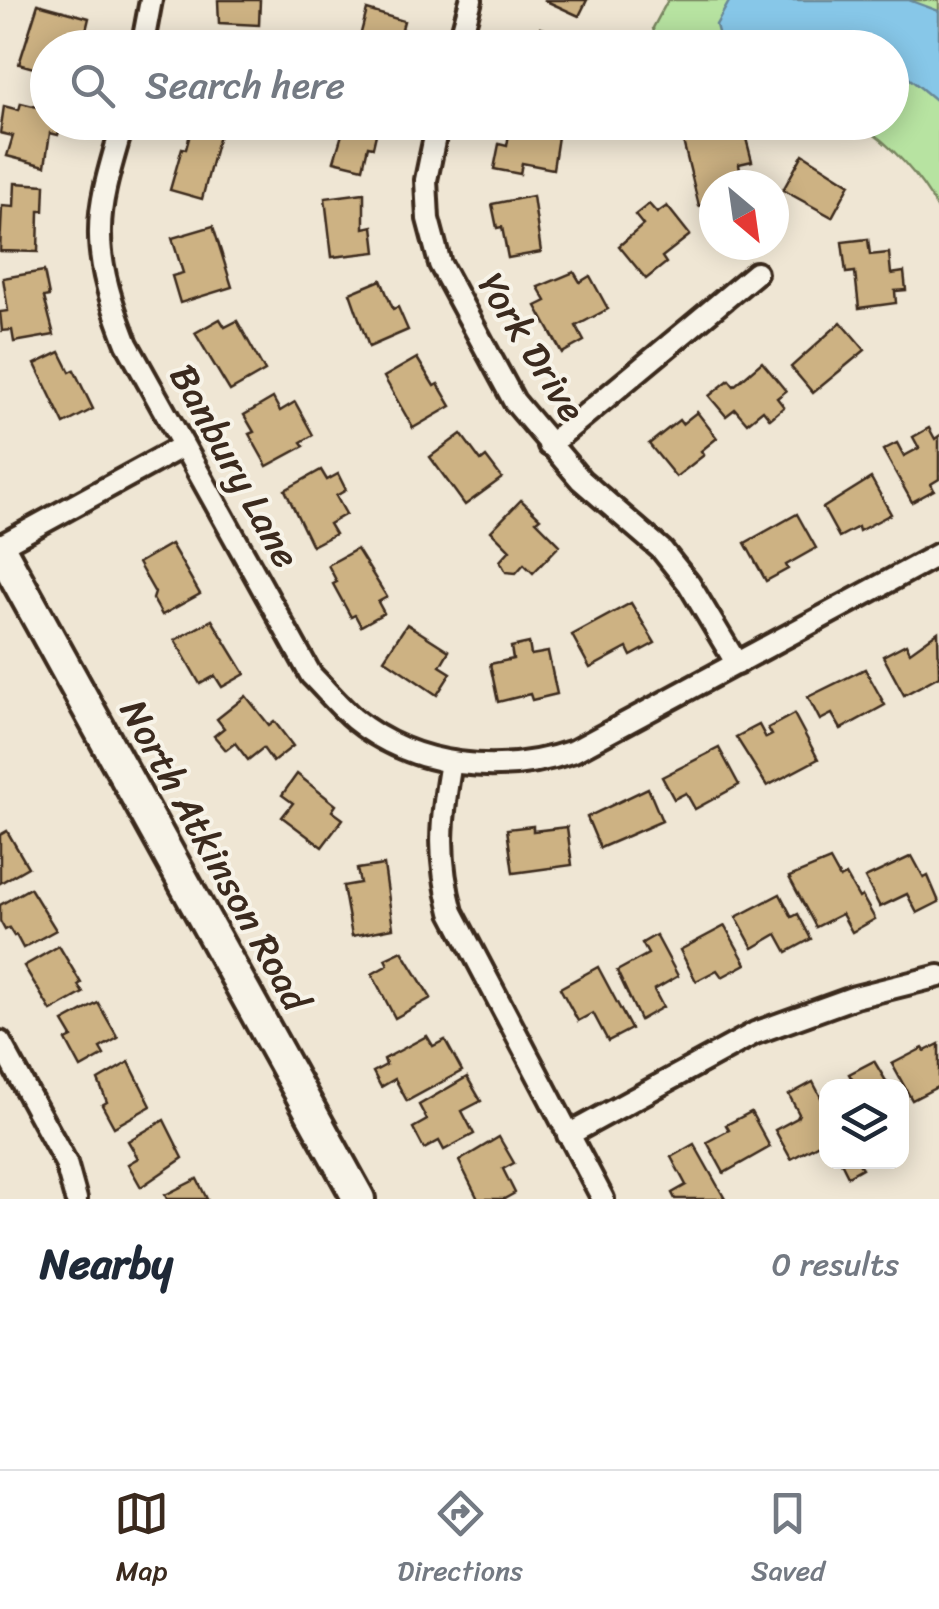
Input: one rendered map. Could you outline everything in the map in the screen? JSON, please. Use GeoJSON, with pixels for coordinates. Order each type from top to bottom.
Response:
{"type":"FeatureCollection","features":[{"type":"Feature","properties":{"kind":"main road","name":"North Atkinson Road"},"geometry":{"type":"LineString","coordinates":[[0,548],[359,1199]]}},
{"type":"Feature","properties":{"kind":"street"},"geometry":{"type":"LineString","coordinates":[[145,30],[151,0]]}},
{"type":"Feature","properties":{"kind":"street"},"geometry":{"type":"LineString","coordinates":[[463,30],[471,0]]}},
{"type":"Feature","properties":{"kind":"street","name":"Banbury Lane"},"geometry":{"type":"LineString","coordinates":[[119,140],[100,231],[113,308],[126,344],[311,675],[355,720],[406,750],[451,762],[517,766],[574,751],[939,554]]}},
{"type":"Feature","properties":{"kind":"street","name":"York Drive"},"geometry":{"type":"LineString","coordinates":[[434,140],[426,180],[428,218],[440,264],[514,400],[580,480],[662,550],[689,584],[738,664]]}},
{"type":"Feature","properties":{"kind":"street"},"geometry":{"type":"LineString","coordinates":[[550,445],[756,273]]}},
{"type":"Feature","properties":{"kind":"street"},"geometry":{"type":"LineString","coordinates":[[0,548],[183,446]]}},
{"type":"Feature","properties":{"kind":"street"},"geometry":{"type":"LineString","coordinates":[[451,762],[440,824],[444,884],[452,912],[603,1199]]}},
{"type":"Feature","properties":{"kind":"street"},"geometry":{"type":"LineString","coordinates":[[568,1135],[754,1032],[854,998],[939,976]]}},
{"type":"Feature","properties":{"kind":"street"},"geometry":{"type":"LineString","coordinates":[[0,1042],[66,1162],[76,1199]]}},
{"type":"Feature","properties":{"kind":"green space"},"geometry":{"type":"Polygon","coordinates":[[[668,0],[939,0],[939,211],[923,185],[881,140],[909,140],[909,30],[653,28],[668,0]]]}},
{"type":"Feature","properties":{"kind":"water"},"geometry":{"type":"Polygon","coordinates":[[[730,0],[909,0],[939,11],[939,103],[909,78],[909,30],[717,30],[716,25],[730,0]]]}},
{"type":"Feature","properties":{"kind":"building"},"geometry":{"type":"Polygon","coordinates":[[[218,0],[260,0],[259,25],[219,23],[218,0]]]}},
{"type":"Feature","properties":{"kind":"building"},"geometry":{"type":"Polygon","coordinates":[[[544,0],[587,0],[579,16],[544,0]]]}},
{"type":"Feature","properties":{"kind":"building"},"geometry":{"type":"Polygon","coordinates":[[[38,4],[89,18],[86,30],[30,30],[30,67],[19,64],[38,4]]]}},
{"type":"Feature","properties":{"kind":"building"},"geometry":{"type":"Polygon","coordinates":[[[367,10],[404,21],[402,30],[362,30],[367,10]]]}},
{"type":"Feature","properties":{"kind":"building"},"geometry":{"type":"Polygon","coordinates":[[[21,103],[30,105],[30,140],[49,140],[45,166],[7,156],[13,136],[0,133],[4,106],[19,110],[21,103]]]}},
{"type":"Feature","properties":{"kind":"building"},"geometry":{"type":"Polygon","coordinates":[[[188,140],[218,140],[202,199],[170,190],[182,148],[186,149],[188,140]]]}},
{"type":"Feature","properties":{"kind":"building"},"geometry":{"type":"Polygon","coordinates":[[[340,140],[375,140],[373,147],[368,146],[363,168],[334,161],[340,140]]]}},
{"type":"Feature","properties":{"kind":"building"},"geometry":{"type":"Polygon","coordinates":[[[508,140],[557,140],[553,169],[522,163],[520,174],[494,169],[499,144],[507,146],[508,140]]]}},
{"type":"Feature","properties":{"kind":"building"},"geometry":{"type":"Polygon","coordinates":[[[683,140],[746,140],[752,161],[739,164],[740,170],[699,170],[699,206],[683,140]]]}},
{"type":"Feature","properties":{"kind":"building"},"geometry":{"type":"Polygon","coordinates":[[[803,154],[850,184],[832,217],[789,193],[789,179],[803,154]]]}},
{"type":"Feature","properties":{"kind":"building"},"geometry":{"type":"Polygon","coordinates":[[[15,183],[45,185],[44,211],[39,211],[38,252],[0,251],[2,206],[14,207],[15,183]]]}},
{"type":"Feature","properties":{"kind":"building"},"geometry":{"type":"Polygon","coordinates":[[[364,193],[364,228],[373,226],[376,252],[332,257],[325,198],[364,193]]]}},
{"type":"Feature","properties":{"kind":"building"},"geometry":{"type":"Polygon","coordinates":[[[533,196],[541,252],[508,258],[502,227],[497,228],[492,204],[533,196]]]}},
{"type":"Feature","properties":{"kind":"building"},"geometry":{"type":"Polygon","coordinates":[[[649,204],[657,213],[667,206],[690,235],[662,257],[666,263],[646,279],[619,246],[643,225],[635,215],[649,204]]]}},
{"type":"Feature","properties":{"kind":"building"},"geometry":{"type":"Polygon","coordinates":[[[213,226],[232,287],[180,303],[172,276],[183,273],[172,238],[213,226]]]}},
{"type":"Feature","properties":{"kind":"building"},"geometry":{"type":"Polygon","coordinates":[[[868,239],[870,255],[889,253],[891,274],[904,272],[906,290],[895,291],[896,303],[859,308],[855,272],[846,273],[842,242],[868,239]]]}},
{"type":"Feature","properties":{"kind":"building"},"geometry":{"type":"Polygon","coordinates":[[[44,271],[49,296],[44,297],[54,335],[14,342],[12,330],[2,331],[0,312],[8,311],[3,278],[44,271]]]}},
{"type":"Feature","properties":{"kind":"building"},"geometry":{"type":"Polygon","coordinates":[[[574,272],[580,282],[590,276],[608,309],[576,326],[584,341],[562,353],[536,306],[546,301],[538,287],[574,272]]]}},
{"type":"Feature","properties":{"kind":"building"},"geometry":{"type":"Polygon","coordinates":[[[381,280],[393,309],[398,307],[408,330],[369,347],[350,293],[381,280]]]}},
{"type":"Feature","properties":{"kind":"building"},"geometry":{"type":"Polygon","coordinates":[[[220,319],[225,327],[237,321],[265,371],[230,391],[195,333],[220,319]]]}},
{"type":"Feature","properties":{"kind":"building"},"geometry":{"type":"Polygon","coordinates":[[[841,322],[865,350],[813,393],[791,367],[841,322]]]}},
{"type":"Feature","properties":{"kind":"building"},"geometry":{"type":"Polygon","coordinates":[[[60,352],[70,372],[74,370],[93,409],[64,424],[35,364],[60,352]]]}},
{"type":"Feature","properties":{"kind":"building"},"geometry":{"type":"Polygon","coordinates":[[[417,358],[451,406],[413,428],[384,377],[417,358]]]}},
{"type":"Feature","properties":{"kind":"building"},"geometry":{"type":"Polygon","coordinates":[[[762,362],[786,391],[777,398],[784,407],[770,419],[763,410],[747,423],[735,409],[726,416],[709,396],[729,380],[734,386],[762,362]]]}},
{"type":"Feature","properties":{"kind":"building"},"geometry":{"type":"Polygon","coordinates":[[[273,398],[280,411],[295,402],[313,435],[301,442],[304,446],[267,466],[249,434],[254,432],[244,415],[273,398]]]}},
{"type":"Feature","properties":{"kind":"building"},"geometry":{"type":"Polygon","coordinates":[[[697,412],[717,438],[701,451],[704,455],[676,477],[649,444],[679,420],[682,424],[697,412]]]}},
{"type":"Feature","properties":{"kind":"building"},"geometry":{"type":"Polygon","coordinates":[[[929,428],[935,439],[939,436],[939,479],[931,484],[934,490],[912,502],[883,450],[897,443],[904,456],[919,448],[913,437],[929,428]]]}},
{"type":"Feature","properties":{"kind":"building"},"geometry":{"type":"Polygon","coordinates":[[[461,434],[481,461],[486,457],[502,478],[465,505],[430,457],[461,434]]]}},
{"type":"Feature","properties":{"kind":"building"},"geometry":{"type":"Polygon","coordinates":[[[321,470],[327,480],[338,474],[346,490],[336,496],[346,514],[329,524],[335,534],[312,546],[285,490],[321,470]]]}},
{"type":"Feature","properties":{"kind":"building"},"geometry":{"type":"Polygon","coordinates":[[[871,478],[891,514],[839,537],[823,508],[871,478]]]}},
{"type":"Feature","properties":{"kind":"building"},"geometry":{"type":"Polygon","coordinates":[[[521,500],[560,545],[533,573],[524,564],[516,573],[506,572],[500,561],[510,550],[491,531],[521,500]]]}},
{"type":"Feature","properties":{"kind":"building"},"geometry":{"type":"Polygon","coordinates":[[[797,514],[816,548],[766,581],[745,543],[797,514]]]}},
{"type":"Feature","properties":{"kind":"building"},"geometry":{"type":"Polygon","coordinates":[[[171,544],[200,594],[162,615],[138,563],[171,544]]]}},
{"type":"Feature","properties":{"kind":"building"},"geometry":{"type":"Polygon","coordinates":[[[357,549],[387,597],[378,602],[384,613],[361,626],[355,615],[351,617],[333,584],[337,582],[328,565],[357,549]]]}},
{"type":"Feature","properties":{"kind":"building"},"geometry":{"type":"Polygon","coordinates":[[[631,603],[655,643],[631,656],[627,648],[590,668],[572,635],[631,603]]]}},
{"type":"Feature","properties":{"kind":"building"},"geometry":{"type":"Polygon","coordinates":[[[212,620],[245,674],[222,687],[215,676],[200,684],[175,640],[212,620]]]}},
{"type":"Feature","properties":{"kind":"building"},"geometry":{"type":"Polygon","coordinates":[[[407,624],[449,651],[440,666],[451,673],[437,695],[384,659],[407,624]]]}},
{"type":"Feature","properties":{"kind":"building"},"geometry":{"type":"Polygon","coordinates":[[[938,632],[939,676],[904,695],[883,656],[906,644],[910,652],[938,632]]]}},
{"type":"Feature","properties":{"kind":"building"},"geometry":{"type":"Polygon","coordinates":[[[529,643],[531,655],[548,652],[557,694],[532,700],[530,694],[498,702],[490,664],[513,659],[511,647],[529,643]]]}},
{"type":"Feature","properties":{"kind":"building"},"geometry":{"type":"Polygon","coordinates":[[[865,669],[885,705],[841,729],[832,714],[820,720],[808,697],[865,669]]]}},
{"type":"Feature","properties":{"kind":"building"},"geometry":{"type":"Polygon","coordinates":[[[246,696],[269,725],[274,721],[293,746],[273,762],[263,748],[248,760],[235,743],[226,750],[214,736],[224,728],[217,719],[246,696]]]}},
{"type":"Feature","properties":{"kind":"building"},"geometry":{"type":"Polygon","coordinates":[[[794,714],[818,759],[767,786],[736,737],[759,725],[766,738],[772,735],[768,728],[794,714]]]}},
{"type":"Feature","properties":{"kind":"building"},"geometry":{"type":"Polygon","coordinates":[[[719,748],[739,785],[695,809],[686,793],[674,799],[662,777],[719,748]]]}},
{"type":"Feature","properties":{"kind":"building"},"geometry":{"type":"Polygon","coordinates":[[[297,774],[336,805],[332,811],[343,819],[322,847],[282,817],[293,803],[282,795],[297,774]]]}},
{"type":"Feature","properties":{"kind":"building"},"geometry":{"type":"Polygon","coordinates":[[[648,788],[662,821],[600,848],[587,817],[648,788]]]}},
{"type":"Feature","properties":{"kind":"building"},"geometry":{"type":"Polygon","coordinates":[[[533,826],[533,831],[567,827],[572,865],[513,873],[507,829],[533,826]]]}},
{"type":"Feature","properties":{"kind":"building"},"geometry":{"type":"Polygon","coordinates":[[[7,831],[28,867],[0,883],[0,835],[7,831]]]}},
{"type":"Feature","properties":{"kind":"building"},"geometry":{"type":"Polygon","coordinates":[[[912,856],[924,878],[928,876],[939,902],[917,913],[907,894],[880,907],[865,878],[912,856]]]}},
{"type":"Feature","properties":{"kind":"building"},"geometry":{"type":"Polygon","coordinates":[[[830,860],[840,878],[846,875],[875,919],[852,932],[842,914],[816,927],[789,877],[830,860]]]}},
{"type":"Feature","properties":{"kind":"building"},"geometry":{"type":"Polygon","coordinates":[[[384,865],[393,928],[352,936],[343,886],[360,883],[357,869],[384,865]]]}},
{"type":"Feature","properties":{"kind":"building"},"geometry":{"type":"Polygon","coordinates":[[[30,888],[56,930],[23,948],[16,935],[9,928],[5,930],[0,921],[0,905],[30,888]]]}},
{"type":"Feature","properties":{"kind":"building"},"geometry":{"type":"Polygon","coordinates":[[[780,894],[792,917],[798,914],[811,939],[787,952],[777,934],[753,948],[736,917],[780,894]]]}},
{"type":"Feature","properties":{"kind":"building"},"geometry":{"type":"Polygon","coordinates":[[[725,926],[746,964],[722,977],[717,970],[696,981],[680,950],[725,926]]]}},
{"type":"Feature","properties":{"kind":"building"},"geometry":{"type":"Polygon","coordinates":[[[656,935],[678,976],[654,990],[663,1007],[640,1020],[617,971],[648,954],[642,943],[656,935]]]}},
{"type":"Feature","properties":{"kind":"building"},"geometry":{"type":"Polygon","coordinates":[[[59,946],[83,993],[51,1011],[24,966],[59,946]]]}},
{"type":"Feature","properties":{"kind":"building"},"geometry":{"type":"Polygon","coordinates":[[[402,951],[431,998],[395,1018],[372,974],[388,965],[385,959],[402,951]]]}},
{"type":"Feature","properties":{"kind":"building"},"geometry":{"type":"Polygon","coordinates":[[[598,967],[631,1029],[608,1041],[593,1013],[578,1021],[560,988],[598,967]]]}},
{"type":"Feature","properties":{"kind":"building"},"geometry":{"type":"Polygon","coordinates":[[[98,1003],[118,1038],[100,1048],[104,1055],[81,1068],[66,1040],[72,1037],[63,1022],[98,1003]]]}},
{"type":"Feature","properties":{"kind":"building"},"geometry":{"type":"Polygon","coordinates":[[[427,1036],[433,1046],[445,1040],[462,1071],[407,1101],[395,1079],[381,1087],[373,1072],[386,1065],[384,1059],[427,1036]]]}},
{"type":"Feature","properties":{"kind":"building"},"geometry":{"type":"Polygon","coordinates":[[[939,1044],[939,1086],[912,1100],[909,1079],[900,1079],[892,1064],[923,1048],[925,1051],[939,1044]]]}},
{"type":"Feature","properties":{"kind":"building"},"geometry":{"type":"Polygon","coordinates":[[[874,1061],[885,1079],[852,1079],[849,1074],[874,1061]]]}},
{"type":"Feature","properties":{"kind":"building"},"geometry":{"type":"Polygon","coordinates":[[[129,1062],[151,1106],[114,1127],[102,1105],[107,1102],[98,1080],[129,1062]]]}},
{"type":"Feature","properties":{"kind":"building"},"geometry":{"type":"Polygon","coordinates":[[[467,1077],[481,1101],[462,1111],[474,1134],[444,1150],[439,1141],[424,1149],[413,1128],[427,1120],[419,1105],[467,1077]]]}},
{"type":"Feature","properties":{"kind":"building"},"geometry":{"type":"Polygon","coordinates":[[[813,1082],[819,1094],[819,1144],[791,1159],[775,1130],[799,1114],[789,1095],[813,1082]]]}},
{"type":"Feature","properties":{"kind":"building"},"geometry":{"type":"Polygon","coordinates":[[[751,1112],[770,1147],[724,1173],[707,1142],[729,1130],[726,1125],[751,1112]]]}},
{"type":"Feature","properties":{"kind":"building"},"geometry":{"type":"Polygon","coordinates":[[[164,1120],[183,1158],[141,1187],[128,1164],[138,1158],[128,1141],[164,1120]]]}},
{"type":"Feature","properties":{"kind":"building"},"geometry":{"type":"Polygon","coordinates":[[[499,1137],[514,1163],[503,1169],[515,1193],[504,1199],[478,1199],[459,1161],[499,1137]]]}},
{"type":"Feature","properties":{"kind":"building"},"geometry":{"type":"Polygon","coordinates":[[[694,1144],[725,1199],[675,1199],[672,1193],[686,1185],[671,1157],[694,1144]]]}},
{"type":"Feature","properties":{"kind":"building"},"geometry":{"type":"Polygon","coordinates":[[[197,1179],[207,1199],[167,1199],[165,1195],[197,1179]]]}}]}
